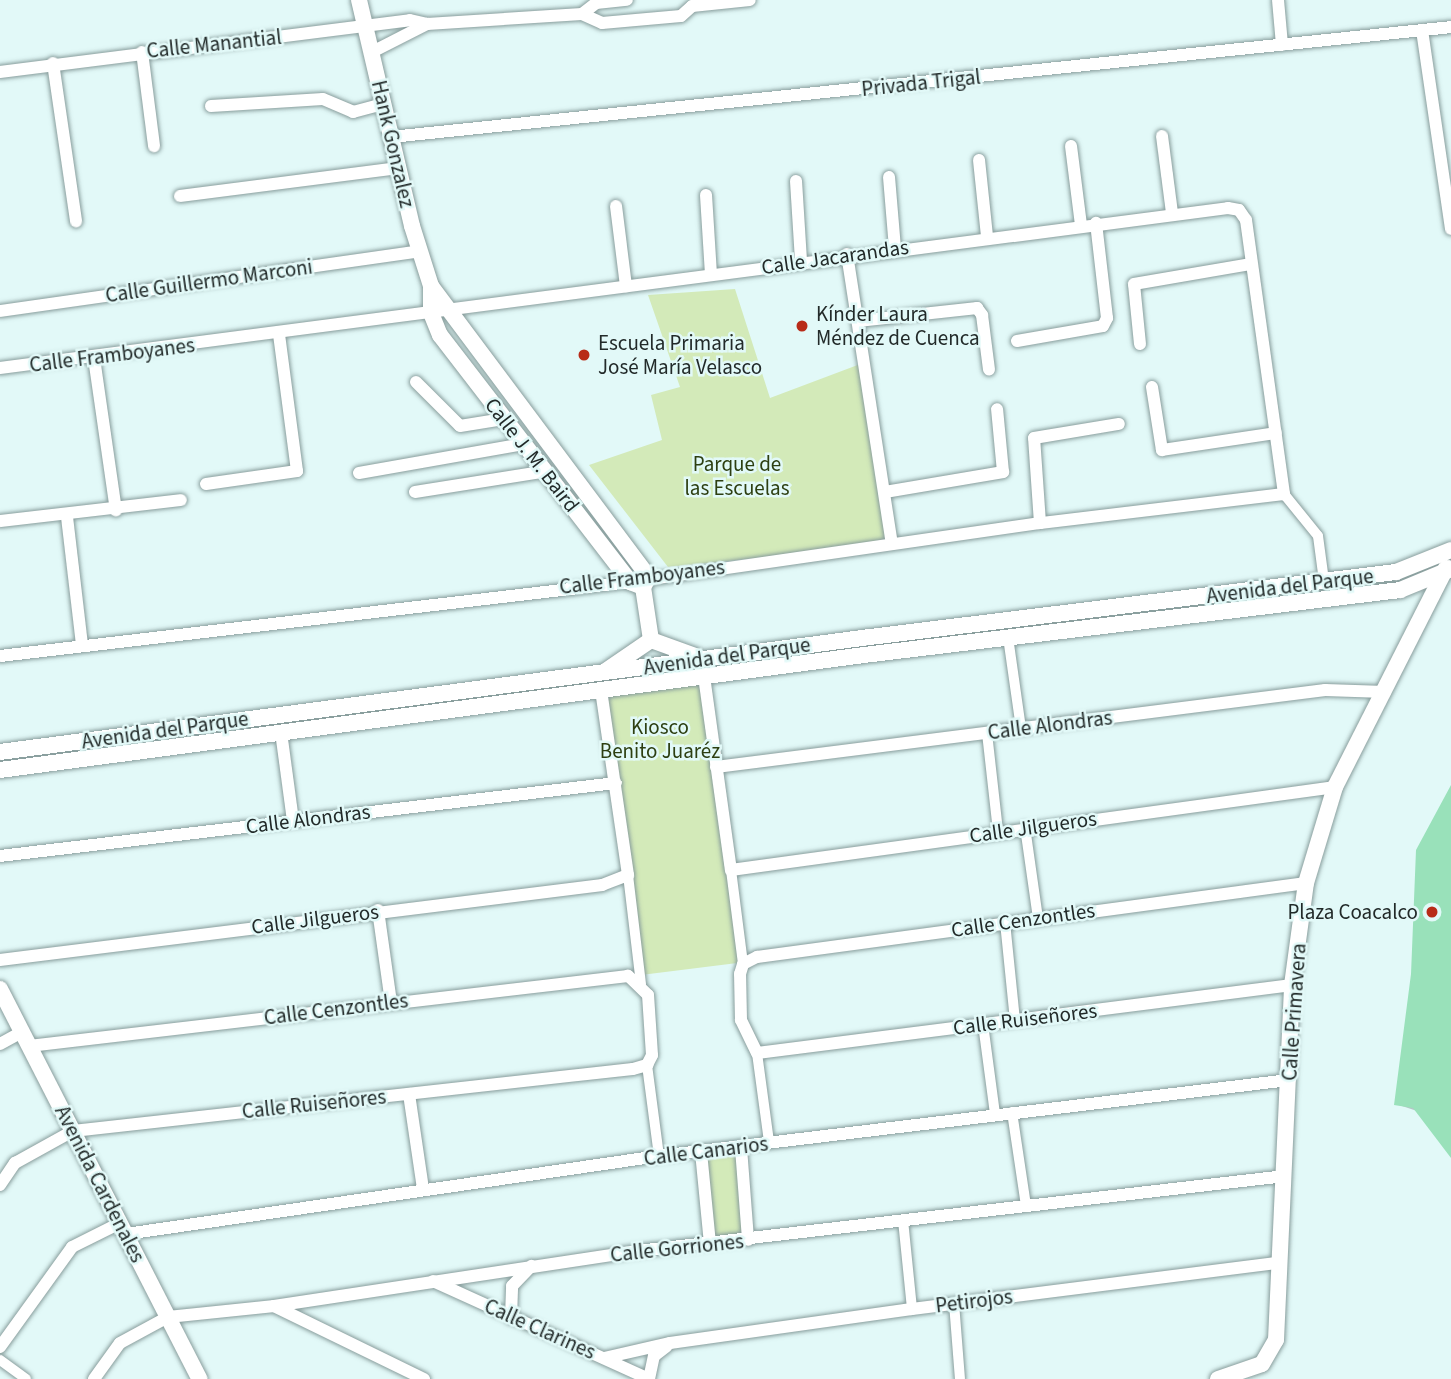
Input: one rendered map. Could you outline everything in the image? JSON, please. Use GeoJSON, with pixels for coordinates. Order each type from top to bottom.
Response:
{"type":"FeatureCollection","features":[{"type":"Feature","properties":{"kind":"street","name":"Hank Gonzalez"},"geometry":{"type":"LineString","coordinates":[[359,0],[418,251],[431,286],[431,313]]}},
{"type":"Feature","properties":{"kind":"street","name":"Calle Manantial"},"geometry":{"type":"LineString","coordinates":[[582,14],[596,4],[627,0]]}},
{"type":"Feature","properties":{"kind":"street","name":"Calle Manantial"},"geometry":{"type":"LineString","coordinates":[[0,72],[53,63],[364,28],[410,20],[427,24],[582,14],[602,23],[681,16],[689,3],[750,0]]}},
{"type":"Feature","properties":{"kind":"street"},"geometry":{"type":"LineString","coordinates":[[1278,0],[1282,45]]}},
{"type":"Feature","properties":{"kind":"street","name":"Calle Manantial"},"geometry":{"type":"LineString","coordinates":[[372,52],[427,24]]}},
{"type":"Feature","properties":{"kind":"street","name":"Privada Trigal"},"geometry":{"type":"LineString","coordinates":[[391,137],[1451,27]]}},
{"type":"Feature","properties":{"kind":"street"},"geometry":{"type":"LineString","coordinates":[[1422,30],[1451,229]]}},
{"type":"Feature","properties":{"kind":"street"},"geometry":{"type":"LineString","coordinates":[[142,52],[154,146]]}},
{"type":"Feature","properties":{"kind":"street"},"geometry":{"type":"LineString","coordinates":[[53,63],[76,221]]}},
{"type":"Feature","properties":{"kind":"street"},"geometry":{"type":"LineString","coordinates":[[211,106],[323,99],[353,112],[383,104]]}},
{"type":"Feature","properties":{"kind":"street"},"geometry":{"type":"LineString","coordinates":[[1162,136],[1172,213]]}},
{"type":"Feature","properties":{"kind":"street"},"geometry":{"type":"LineString","coordinates":[[1072,146],[1081,225]]}},
{"type":"Feature","properties":{"kind":"street"},"geometry":{"type":"LineString","coordinates":[[979,160],[987,236]]}},
{"type":"Feature","properties":{"kind":"street"},"geometry":{"type":"LineString","coordinates":[[180,196],[398,168]]}},
{"type":"Feature","properties":{"kind":"street"},"geometry":{"type":"LineString","coordinates":[[889,177],[895,248]]}},
{"type":"Feature","properties":{"kind":"street"},"geometry":{"type":"LineString","coordinates":[[796,181],[801,261]]}},
{"type":"Feature","properties":{"kind":"street"},"geometry":{"type":"LineString","coordinates":[[706,195],[711,274]]}},
{"type":"Feature","properties":{"kind":"street"},"geometry":{"type":"LineString","coordinates":[[616,206],[626,286]]}},
{"type":"Feature","properties":{"kind":"street","name":"Calle Jacarandas"},"geometry":{"type":"LineString","coordinates":[[431,313],[847,254],[1172,213],[1239,210],[1246,220],[1251,264]]}},
{"type":"Feature","properties":{"kind":"street"},"geometry":{"type":"LineString","coordinates":[[1017,341],[1103,326],[1107,318],[1096,223]]}},
{"type":"Feature","properties":{"kind":"street","name":"Calle Guillermo Marconi"},"geometry":{"type":"LineString","coordinates":[[0,311],[418,251]]}},
{"type":"Feature","properties":{"kind":"street"},"geometry":{"type":"LineString","coordinates":[[847,254],[892,544]]}},
{"type":"Feature","properties":{"kind":"street"},"geometry":{"type":"LineString","coordinates":[[1140,344],[1134,284],[1251,264],[1284,494],[1318,536],[1324,581]]}},
{"type":"Feature","properties":{"kind":"street","name":"Hank Gonzalez"},"geometry":{"type":"LineString","coordinates":[[431,286],[452,309]]}},
{"type":"Feature","properties":{"kind":"street"},"geometry":{"type":"LineString","coordinates":[[858,321],[976,308],[982,315],[989,370]]}},
{"type":"Feature","properties":{"kind":"street","name":"Calle J. M. Baird"},"geometry":{"type":"LineString","coordinates":[[452,309],[641,582],[652,640]]}},
{"type":"Feature","properties":{"kind":"street","name":"Calle J. M. Baird"},"geometry":{"type":"LineString","coordinates":[[431,313],[440,335],[503,419],[641,582]]}},
{"type":"Feature","properties":{"kind":"street","name":"Calle Framboyanes"},"geometry":{"type":"LineString","coordinates":[[0,368],[279,335],[431,313]]}},
{"type":"Feature","properties":{"kind":"street"},"geometry":{"type":"LineString","coordinates":[[206,484],[297,471],[279,335]]}},
{"type":"Feature","properties":{"kind":"street"},"geometry":{"type":"LineString","coordinates":[[94,358],[116,510]]}},
{"type":"Feature","properties":{"kind":"street"},"geometry":{"type":"LineString","coordinates":[[416,382],[460,426],[503,419]]}},
{"type":"Feature","properties":{"kind":"street"},"geometry":{"type":"LineString","coordinates":[[1152,387],[1162,450],[1276,433]]}},
{"type":"Feature","properties":{"kind":"street"},"geometry":{"type":"LineString","coordinates":[[885,492],[1003,472],[997,409]]}},
{"type":"Feature","properties":{"kind":"street"},"geometry":{"type":"LineString","coordinates":[[1040,523],[1034,438],[1119,424]]}},
{"type":"Feature","properties":{"kind":"street"},"geometry":{"type":"LineString","coordinates":[[359,473],[523,444]]}},
{"type":"Feature","properties":{"kind":"street"},"geometry":{"type":"LineString","coordinates":[[415,492],[547,471]]}},
{"type":"Feature","properties":{"kind":"street","name":"Calle Framboyanes"},"geometry":{"type":"LineString","coordinates":[[0,656],[641,582],[1040,523],[1284,494]]}},
{"type":"Feature","properties":{"kind":"street"},"geometry":{"type":"LineString","coordinates":[[0,521],[67,517],[181,500]]}},
{"type":"Feature","properties":{"kind":"street"},"geometry":{"type":"LineString","coordinates":[[67,517],[82,645]]}},
{"type":"Feature","properties":{"kind":"street","name":"Avenida del Parque"},"geometry":{"type":"LineString","coordinates":[[0,752],[702,659],[1396,572],[1451,550]]}},
{"type":"Feature","properties":{"kind":"street","name":"Calle Primavera"},"geometry":{"type":"LineString","coordinates":[[1218,1379],[1262,1364],[1276,1340],[1292,985],[1306,883],[1335,788],[1447,571],[1451,557]]}},
{"type":"Feature","properties":{"kind":"street","name":"Avenida del Parque"},"geometry":{"type":"LineString","coordinates":[[0,770],[704,676],[1400,590],[1447,571]]}},
{"type":"Feature","properties":{"kind":"street"},"geometry":{"type":"LineString","coordinates":[[1008,638],[1021,729]]}},
{"type":"Feature","properties":{"kind":"street"},"geometry":{"type":"LineString","coordinates":[[659,1156],[646,1065],[652,1055],[648,995],[641,984],[601,691],[601,674],[652,640],[702,659],[743,964],[741,1020],[757,1053],[769,1142]]}},
{"type":"Feature","properties":{"kind":"street","name":"Calle Alondras"},"geometry":{"type":"LineString","coordinates":[[716,767],[1325,690],[1385,692]]}},
{"type":"Feature","properties":{"kind":"street"},"geometry":{"type":"LineString","coordinates":[[281,732],[293,821]]}},
{"type":"Feature","properties":{"kind":"street"},"geometry":{"type":"LineString","coordinates":[[986,733],[998,831]]}},
{"type":"Feature","properties":{"kind":"street","name":"Calle Alondras"},"geometry":{"type":"LineString","coordinates":[[0,856],[615,783]]}},
{"type":"Feature","properties":{"kind":"street","name":"Calle Jilgueros"},"geometry":{"type":"LineString","coordinates":[[731,870],[998,831],[1335,788]]}},
{"type":"Feature","properties":{"kind":"street"},"geometry":{"type":"LineString","coordinates":[[1025,828],[1038,918]]}},
{"type":"Feature","properties":{"kind":"street","name":"Calle Jilgueros"},"geometry":{"type":"LineString","coordinates":[[0,960],[602,885],[628,875]]}},
{"type":"Feature","properties":{"kind":"street","name":"Calle Cenzontles"},"geometry":{"type":"LineString","coordinates":[[743,964],[757,957],[1306,883]]}},
{"type":"Feature","properties":{"kind":"street"},"geometry":{"type":"LineString","coordinates":[[378,911],[391,1002]]}},
{"type":"Feature","properties":{"kind":"street"},"geometry":{"type":"LineString","coordinates":[[1005,922],[1015,1020]]}},
{"type":"Feature","properties":{"kind":"street","name":"Calle Cenzontles"},"geometry":{"type":"LineString","coordinates":[[0,1045],[26,1039],[628,976],[641,984]]}},
{"type":"Feature","properties":{"kind":"street","name":"Calle Ruiseñores"},"geometry":{"type":"LineString","coordinates":[[757,1053],[1292,985]]}},
{"type":"Feature","properties":{"kind":"street","name":"Avenida Cardenales"},"geometry":{"type":"LineString","coordinates":[[0,989],[200,1379]]}},
{"type":"Feature","properties":{"kind":"street"},"geometry":{"type":"LineString","coordinates":[[983,1024],[995,1114]]}},
{"type":"Feature","properties":{"kind":"street","name":"Calle Ruiseñores"},"geometry":{"type":"LineString","coordinates":[[0,1185],[15,1163],[73,1131],[646,1065]]}},
{"type":"Feature","properties":{"kind":"street","name":"Calle Canarios"},"geometry":{"type":"LineString","coordinates":[[0,1348],[72,1247],[123,1228],[659,1156],[741,1148],[769,1142],[1289,1080]]}},
{"type":"Feature","properties":{"kind":"street"},"geometry":{"type":"LineString","coordinates":[[409,1094],[423,1189]]}},
{"type":"Feature","properties":{"kind":"street"},"geometry":{"type":"LineString","coordinates":[[1013,1112],[1026,1206]]}},
{"type":"Feature","properties":{"kind":"street"},"geometry":{"type":"LineString","coordinates":[[741,1148],[748,1240]]}},
{"type":"Feature","properties":{"kind":"street"},"geometry":{"type":"LineString","coordinates":[[701,1152],[709,1243]]}},
{"type":"Feature","properties":{"kind":"street","name":"Calle Gorriones"},"geometry":{"type":"LineString","coordinates":[[94,1379],[120,1343],[168,1317],[274,1306],[431,1280],[709,1243],[1285,1176]]}},
{"type":"Feature","properties":{"kind":"street"},"geometry":{"type":"LineString","coordinates":[[903,1220],[912,1309]]}},
{"type":"Feature","properties":{"kind":"street","name":"Petirojos"},"geometry":{"type":"LineString","coordinates":[[604,1358],[670,1343],[954,1303],[1278,1263]]}},
{"type":"Feature","properties":{"kind":"street"},"geometry":{"type":"LineString","coordinates":[[511,1318],[512,1286],[532,1266]]}},
{"type":"Feature","properties":{"kind":"street","name":"Calle Clarines"},"geometry":{"type":"LineString","coordinates":[[431,1280],[649,1379]]}},
{"type":"Feature","properties":{"kind":"street"},"geometry":{"type":"LineString","coordinates":[[954,1303],[960,1379]]}},
{"type":"Feature","properties":{"kind":"street"},"geometry":{"type":"LineString","coordinates":[[274,1306],[424,1379]]}},
{"type":"Feature","properties":{"kind":"street"},"geometry":{"type":"LineString","coordinates":[[649,1379],[654,1356],[670,1343]]}},
{"type":"Feature","properties":{"kind":"street"},"geometry":{"type":"LineString","coordinates":[[0,1360],[26,1379]]}},
{"type":"Feature","properties":{"kind":"green space","name":"Parque de las Escuelas"},"geometry":{"type":"Polygon","coordinates":[[[735,289],[770,398],[863,363],[892,544],[668,567],[589,465],[662,440],[651,395],[680,387],[648,295],[735,289]]]}},
{"type":"Feature","properties":{"kind":"green space","name":"Kiosco Benito Juaréz"},"geometry":{"type":"Polygon","coordinates":[[[704,676],[739,963],[637,975],[602,689],[704,676]]]}},
{"type":"Feature","properties":{"kind":"green space"},"geometry":{"type":"Polygon","coordinates":[[[741,1148],[747,1240],[708,1243],[701,1151],[741,1148]]]}},
{"type":"Feature","properties":{"kind":"building","name":"Plaza Coacalco"},"geometry":{"type":"Polygon","coordinates":[[[1451,785],[1451,1158],[1413,1108],[1394,1105],[1411,974],[1416,850],[1451,785]]]}},
{"type":"Feature","properties":{"kind":"place","name":"Kínder Laura Méndez de Cuenca"},"geometry":{"type":"Point","coordinates":[802,326]}},
{"type":"Feature","properties":{"kind":"place","name":"Escuela Primaria José María Velasco"},"geometry":{"type":"Point","coordinates":[584,355]}},
{"type":"Feature","properties":{"kind":"place","name":"Plaza Coacalco"},"geometry":{"type":"Point","coordinates":[1432,912]}}]}
